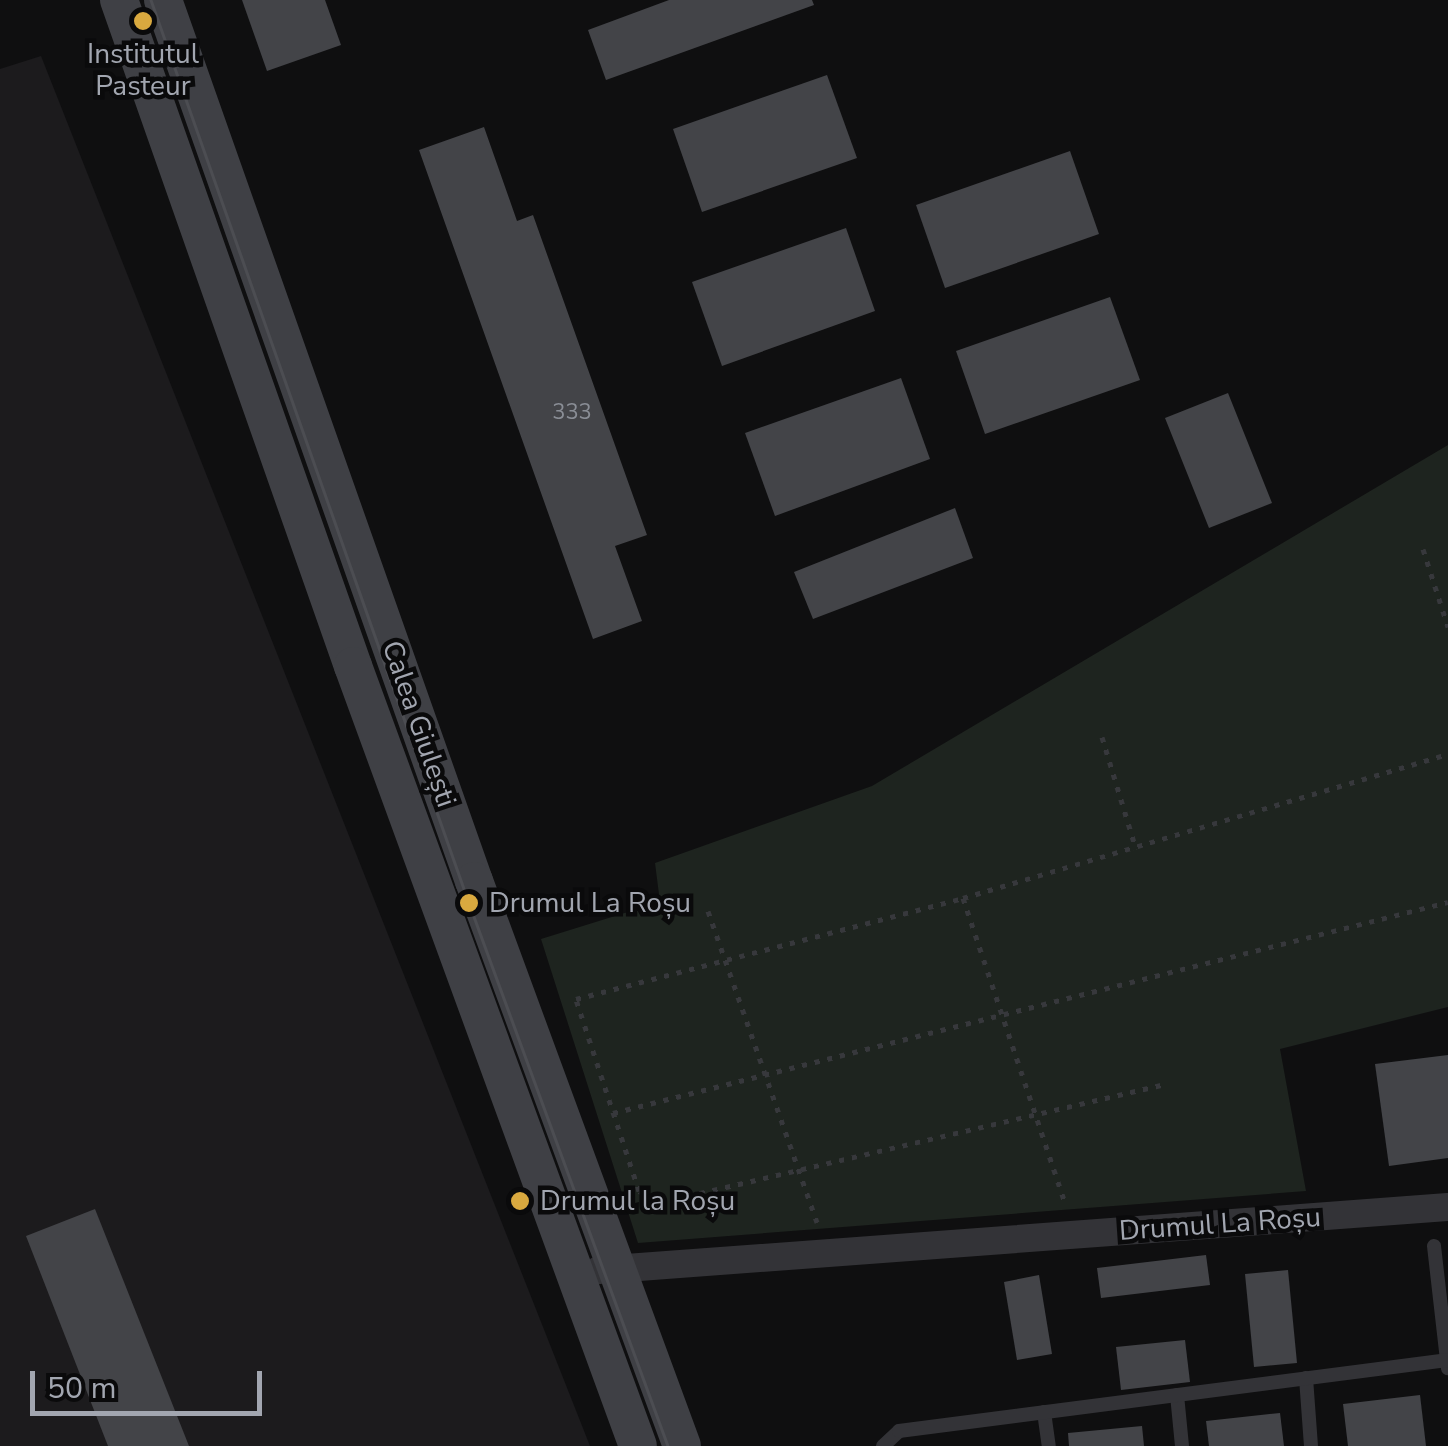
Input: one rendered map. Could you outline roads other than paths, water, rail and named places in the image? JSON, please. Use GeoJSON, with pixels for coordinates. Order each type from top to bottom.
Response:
{"type":"FeatureCollection","features":[{"type":"Feature","properties":{"kind":"main road","name":"Calea Giulești"},"geometry":{"type":"LineString","coordinates":[[120,0],[353,666],[638,1446]]}},
{"type":"Feature","properties":{"kind":"main road","name":"Calea Giulești"},"geometry":{"type":"LineString","coordinates":[[163,0],[474,881],[682,1446]]}},
{"type":"Feature","properties":{"kind":"street","name":"Drumul La Roșu"},"geometry":{"type":"LineString","coordinates":[[573,1272],[1448,1207]]}},
{"type":"Feature","properties":{"kind":"lane"},"geometry":{"type":"LineString","coordinates":[[1434,1246],[1448,1369]]}},
{"type":"Feature","properties":{"kind":"lane"},"geometry":{"type":"LineString","coordinates":[[883,1446],[899,1431],[1448,1360]]}},
{"type":"Feature","properties":{"kind":"lane"},"geometry":{"type":"LineString","coordinates":[[1306,1378],[1311,1446]]}},
{"type":"Feature","properties":{"kind":"lane"},"geometry":{"type":"LineString","coordinates":[[1177,1395],[1182,1446]]}},
{"type":"Feature","properties":{"kind":"lane"},"geometry":{"type":"LineString","coordinates":[[1044,1412],[1049,1446]]}},
{"type":"Feature","properties":{"kind":"tram line"},"geometry":{"type":"LineString","coordinates":[[151,0],[469,903],[668,1446]]}},
{"type":"Feature","properties":{"kind":"place","name":"Institutul Pasteur"},"geometry":{"type":"Point","coordinates":[143,21]}},
{"type":"Feature","properties":{"kind":"place","name":"Drumul La Roșu"},"geometry":{"type":"Point","coordinates":[469,903]}},
{"type":"Feature","properties":{"kind":"place","name":"Drumul la Roșu"},"geometry":{"type":"Point","coordinates":[520,1201]}}]}
